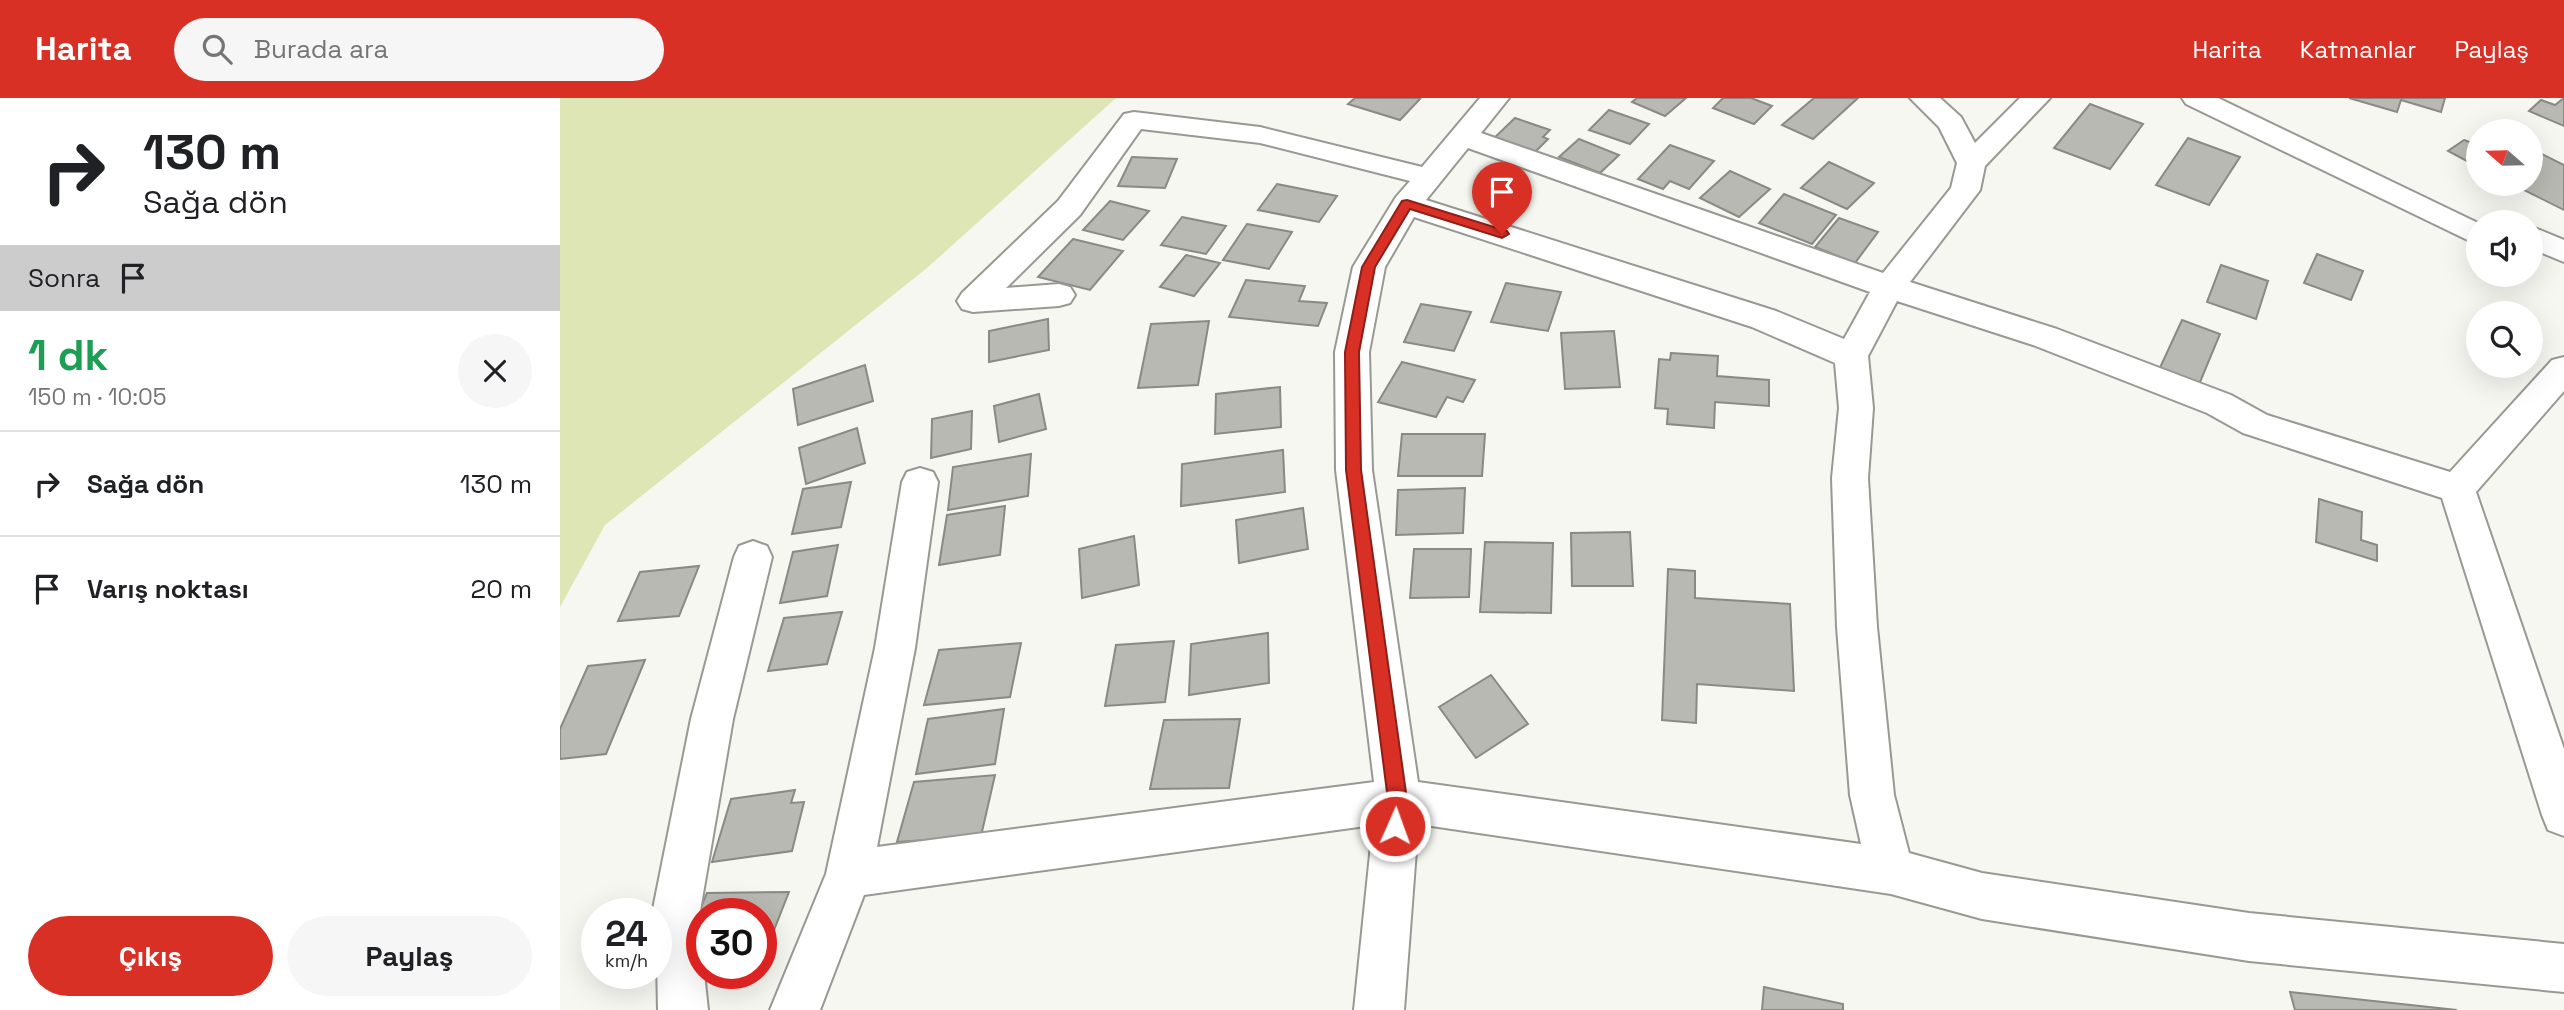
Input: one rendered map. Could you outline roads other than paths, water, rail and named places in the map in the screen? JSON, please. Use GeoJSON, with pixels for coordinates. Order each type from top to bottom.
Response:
{"type":"FeatureCollection","features":[{"type":"Feature","properties":{"kind":"street"},"geometry":{"type":"LineString","coordinates":[[1379,1010],[1398,800],[1354,470],[1352,352],[1369,267],[1417,191],[1495,98]]}},
{"type":"Feature","properties":{"kind":"street"},"geometry":{"type":"LineString","coordinates":[[1924,98],[1951,123],[1971,163]]}},
{"type":"Feature","properties":{"kind":"street"},"geometry":{"type":"LineString","coordinates":[[1891,871],[1872,795],[1857,627],[1850,478],[1856,408],[1851,356],[1889,287],[1965,190],[1971,163],[2036,98]]}},
{"type":"Feature","properties":{"kind":"street"},"geometry":{"type":"LineString","coordinates":[[2196,98],[2466,229]]}},
{"type":"Feature","properties":{"kind":"street"},"geometry":{"type":"LineString","coordinates":[[2238,98],[2476,210]]}},
{"type":"Feature","properties":{"kind":"street"},"geometry":{"type":"LineString","coordinates":[[1059,295],[972,301],[1069,208],[1134,120],[1260,135],[1763,319],[1851,356]]}},
{"type":"Feature","properties":{"kind":"street"},"geometry":{"type":"LineString","coordinates":[[1461,136],[1889,287],[2045,337],[2219,404],[2255,424],[2457,489]]}},
{"type":"Feature","properties":{"kind":"street"},"geometry":{"type":"LineString","coordinates":[[2543,242],[2564,252]]}},
{"type":"Feature","properties":{"kind":"street"},"geometry":{"type":"LineString","coordinates":[[2543,266],[2564,276]]}},
{"type":"Feature","properties":{"kind":"street"},"geometry":{"type":"LineString","coordinates":[[2457,489],[2564,369]]}},
{"type":"Feature","properties":{"kind":"street"},"geometry":{"type":"LineString","coordinates":[[795,1010],[849,874],[895,648],[920,482]]}},
{"type":"Feature","properties":{"kind":"street"},"geometry":{"type":"LineString","coordinates":[[2457,489],[2564,815]]}},
{"type":"Feature","properties":{"kind":"street"},"geometry":{"type":"LineString","coordinates":[[683,1010],[675,917],[712,719],[753,557]]}},
{"type":"Feature","properties":{"kind":"street"},"geometry":{"type":"LineString","coordinates":[[849,874],[1398,800],[1891,871],[1982,896],[2249,937],[2564,968]]}}]}
